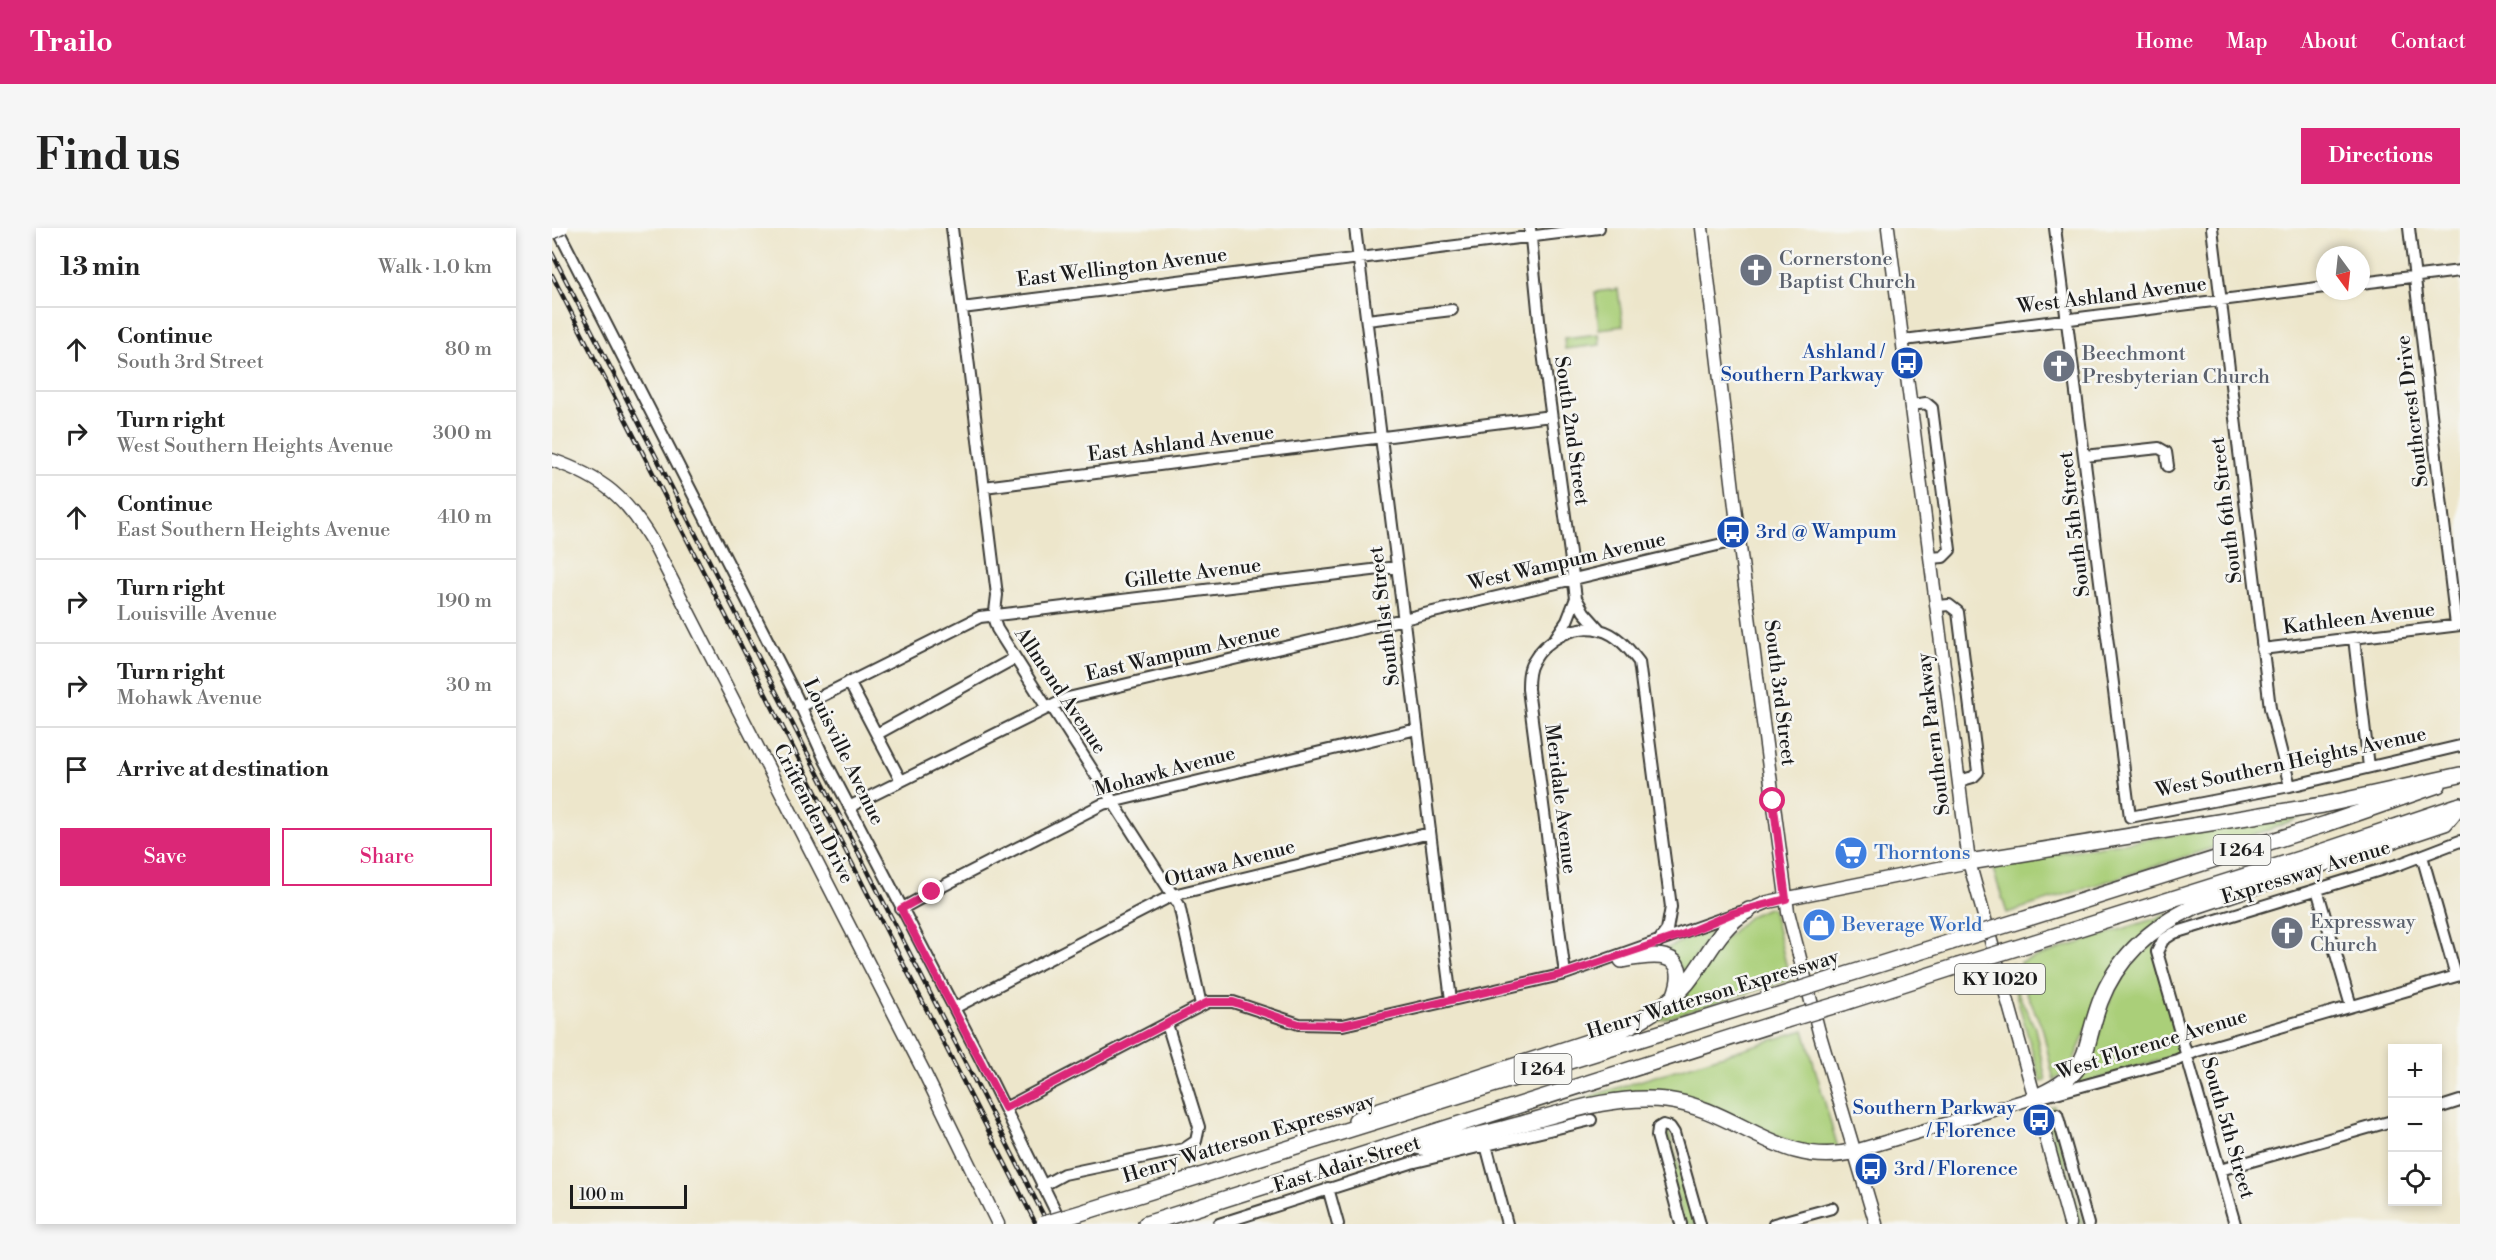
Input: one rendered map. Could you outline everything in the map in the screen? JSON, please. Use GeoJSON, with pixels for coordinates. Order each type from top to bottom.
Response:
{"type":"FeatureCollection","features":[{"type":"Feature","properties":{"kind":"highway"},"geometry":{"type":"LineString","coordinates":[[1969,862],[2323,805],[2460,775]]}},
{"type":"Feature","properties":{"kind":"highway","name":"Henry Watterson Expressway"},"geometry":{"type":"LineString","coordinates":[[1044,1224],[2326,824],[2420,793],[2460,775]]}},
{"type":"Feature","properties":{"kind":"highway"},"geometry":{"type":"LineString","coordinates":[[2033,1098],[2058,1088],[2073,1074],[2088,1047],[2100,1002],[2110,981],[2125,958],[2158,927],[2196,906],[2445,823],[2460,805]]}},
{"type":"Feature","properties":{"kind":"highway","name":"I 264"},"geometry":{"type":"LineString","coordinates":[[1146,1224],[1397,1142],[2309,856],[2460,805]]}},
{"type":"Feature","properties":{"kind":"highway"},"geometry":{"type":"LineString","coordinates":[[1308,1142],[1377,1111],[1615,1033],[1641,1020],[1686,984],[1725,928],[1749,910]]}},
{"type":"Feature","properties":{"kind":"highway"},"geometry":{"type":"LineString","coordinates":[[1622,960],[1652,955],[1669,958],[1678,968],[1679,976],[1675,995]]}},
{"type":"Feature","properties":{"kind":"highway"},"geometry":{"type":"LineString","coordinates":[[1397,1142],[1426,1148],[1596,1106],[1650,1098],[1705,1109],[1803,1154],[1828,1156],[1855,1151]]}},
{"type":"Feature","properties":{"kind":"main road"},"geometry":{"type":"LineString","coordinates":[[552,233],[562,228]]}},
{"type":"Feature","properties":{"kind":"main road","name":"South 3rd Street"},"geometry":{"type":"LineString","coordinates":[[1702,228],[1739,540],[1786,899],[1813,1009],[1876,1224]]}},
{"type":"Feature","properties":{"kind":"main road","name":"Southern Parkway"},"geometry":{"type":"LineString","coordinates":[[1888,228],[1969,862],[2070,1224]]}},
{"type":"Feature","properties":{"kind":"main road","name":"Crittenden Drive"},"geometry":{"type":"LineString","coordinates":[[552,460],[591,475],[612,490],[637,515],[924,1072],[998,1224]]}},
{"type":"Feature","properties":{"kind":"main road"},"geometry":{"type":"LineString","coordinates":[[1749,910],[1768,902],[1969,862]]}},
{"type":"Feature","properties":{"kind":"main road","name":"West Florence Avenue"},"geometry":{"type":"LineString","coordinates":[[1855,1151],[2033,1098]]}},
{"type":"Feature","properties":{"kind":"street","name":"Louisville Avenue"},"geometry":{"type":"LineString","coordinates":[[556,228],[1062,1224]]}},
{"type":"Feature","properties":{"kind":"street","name":"Allmond Avenue"},"geometry":{"type":"LineString","coordinates":[[952,228],[997,595],[994,615],[997,629],[1113,801],[1179,905],[1201,1005]]}},
{"type":"Feature","properties":{"kind":"street","name":"South 1st Street"},"geometry":{"type":"LineString","coordinates":[[1355,228],[1383,438],[1403,619],[1451,1000]]}},
{"type":"Feature","properties":{"kind":"street","name":"East Wellington Avenue"},"geometry":{"type":"LineString","coordinates":[[962,308],[1359,257],[1530,232],[1599,228]]}},
{"type":"Feature","properties":{"kind":"street","name":"South 5th Street"},"geometry":{"type":"LineString","coordinates":[[2055,228],[2130,816]]}},
{"type":"Feature","properties":{"kind":"street","name":"South 6th Street"},"geometry":{"type":"LineString","coordinates":[[2212,228],[2262,650],[2276,736],[2290,786]]}},
{"type":"Feature","properties":{"kind":"street","name":"Southcrest Drive"},"geometry":{"type":"LineString","coordinates":[[2409,228],[2458,625]]}},
{"type":"Feature","properties":{"kind":"street","name":"South 2nd Street"},"geometry":{"type":"LineString","coordinates":[[1530,232],[1551,417],[1576,598],[1584,612],[1600,630],[1624,644],[1639,662],[1671,907],[1667,930],[1657,943]]}},
{"type":"Feature","properties":{"kind":"street"},"geometry":{"type":"LineString","coordinates":[[2370,282],[2460,271]]}},
{"type":"Feature","properties":{"kind":"street","name":"West Ashland Avenue"},"geometry":{"type":"LineString","coordinates":[[1904,340],[2316,288]]}},
{"type":"Feature","properties":{"kind":"street"},"geometry":{"type":"LineString","coordinates":[[1367,320],[1452,310]]}},
{"type":"Feature","properties":{"kind":"street"},"geometry":{"type":"LineString","coordinates":[[1911,405],[1929,403],[1934,418],[1950,550],[1943,557],[1931,558]]}},
{"type":"Feature","properties":{"kind":"street"},"geometry":{"type":"LineString","coordinates":[[1383,438],[1551,417]]}},
{"type":"Feature","properties":{"kind":"street","name":"East Ashland Avenue"},"geometry":{"type":"LineString","coordinates":[[984,487],[1383,438]]}},
{"type":"Feature","properties":{"kind":"street"},"geometry":{"type":"LineString","coordinates":[[2085,456],[2159,448],[2166,452],[2168,466]]}},
{"type":"Feature","properties":{"kind":"street","name":"West Wampum Avenue"},"geometry":{"type":"LineString","coordinates":[[1403,619],[1739,540]]}},
{"type":"Feature","properties":{"kind":"street","name":"Gillette Avenue"},"geometry":{"type":"LineString","coordinates":[[800,707],[968,621],[994,615],[1397,567]]}},
{"type":"Feature","properties":{"kind":"street","name":"Meridale Avenue"},"geometry":{"type":"LineString","coordinates":[[1564,974],[1528,675],[1533,660],[1554,639],[1570,615],[1576,598]]}},
{"type":"Feature","properties":{"kind":"street"},"geometry":{"type":"LineString","coordinates":[[1938,606],[1949,605],[1958,612],[1978,772],[1973,777],[1959,781]]}},
{"type":"Feature","properties":{"kind":"street","name":"East Wampum Avenue"},"geometry":{"type":"LineString","coordinates":[[849,807],[1068,698],[1403,619]]}},
{"type":"Feature","properties":{"kind":"street","name":"Kathleen Avenue"},"geometry":{"type":"LineString","coordinates":[[2262,650],[2458,625]]}},
{"type":"Feature","properties":{"kind":"street","name":"Meridale Avenue"},"geometry":{"type":"LineString","coordinates":[[1554,639],[1578,630],[1600,630]]}},
{"type":"Feature","properties":{"kind":"street"},"geometry":{"type":"LineString","coordinates":[[2354,638],[2368,767]]}},
{"type":"Feature","properties":{"kind":"street"},"geometry":{"type":"LineString","coordinates":[[877,734],[1015,658]]}},
{"type":"Feature","properties":{"kind":"street"},"geometry":{"type":"LineString","coordinates":[[849,682],[901,781]]}},
{"type":"Feature","properties":{"kind":"street","name":"Mohawk Avenue"},"geometry":{"type":"LineString","coordinates":[[901,909],[934,890],[1113,801],[1417,729]]}},
{"type":"Feature","properties":{"kind":"street","name":"West Southern Heights Avenue"},"geometry":{"type":"LineString","coordinates":[[2130,816],[2290,786],[2460,746]]}},
{"type":"Feature","properties":{"kind":"street","name":"Ottawa Avenue"},"geometry":{"type":"LineString","coordinates":[[954,1008],[1173,895],[1430,833]]}},
{"type":"Feature","properties":{"kind":"street","name":"Expressway Avenue"},"geometry":{"type":"LineString","coordinates":[[2163,940],[2174,933],[2422,856],[2460,841]]}},
{"type":"Feature","properties":{"kind":"street"},"geometry":{"type":"LineString","coordinates":[[2422,856],[2458,975]]}},
{"type":"Feature","properties":{"kind":"street"},"geometry":{"type":"LineString","coordinates":[[2317,889],[2351,1006]]}},
{"type":"Feature","properties":{"kind":"street","name":"South 2nd Street"},"geometry":{"type":"LineString","coordinates":[[1671,907],[1674,911],[1676,936]]}},
{"type":"Feature","properties":{"kind":"street"},"geometry":{"type":"LineString","coordinates":[[1005,1108],[1201,1005],[1226,1000],[1283,1020],[1321,1027],[1350,1023],[1564,974],[1657,943],[1733,913],[1749,910]]}},
{"type":"Feature","properties":{"kind":"street"},"geometry":{"type":"LineString","coordinates":[[1564,974],[1578,974],[1673,943],[1676,936]]}},
{"type":"Feature","properties":{"kind":"street","name":"South 5th Street"},"geometry":{"type":"LineString","coordinates":[[2163,940],[2157,952],[2235,1224]]}},
{"type":"Feature","properties":{"kind":"street","name":"West Florence Avenue"},"geometry":{"type":"LineString","coordinates":[[2033,1098],[2061,1094],[2458,975]]}},
{"type":"Feature","properties":{"kind":"street"},"geometry":{"type":"LineString","coordinates":[[1042,1186],[1064,1174],[1184,1149],[1196,1141],[1198,1127],[1167,1024]]}},
{"type":"Feature","properties":{"kind":"street"},"geometry":{"type":"LineString","coordinates":[[2442,1107],[2460,1101]]}},
{"type":"Feature","properties":{"kind":"street"},"geometry":{"type":"LineString","coordinates":[[2056,1114],[2088,1224]]}},
{"type":"Feature","properties":{"kind":"street","name":"East Adair Street"},"geometry":{"type":"LineString","coordinates":[[1223,1223],[1411,1163],[1591,1120]]}},
{"type":"Feature","properties":{"kind":"street"},"geometry":{"type":"LineString","coordinates":[[2220,1170],[2388,1122]]}},
{"type":"Feature","properties":{"kind":"street"},"geometry":{"type":"LineString","coordinates":[[1681,1224],[1657,1136],[1658,1128],[1663,1125],[1670,1127],[1674,1133],[1700,1224]]}},
{"type":"Feature","properties":{"kind":"street"},"geometry":{"type":"LineString","coordinates":[[1486,1145],[1507,1224]]}},
{"type":"Feature","properties":{"kind":"street"},"geometry":{"type":"LineString","coordinates":[[1328,1188],[1338,1224]]}},
{"type":"Feature","properties":{"kind":"street"},"geometry":{"type":"LineString","coordinates":[[1774,1224],[1832,1208]]}},
{"type":"Feature","properties":{"kind":"green space"},"geometry":{"type":"Polygon","coordinates":[[[1618,289],[1623,326],[1599,329],[1595,292],[1618,289]]]}},
{"type":"Feature","properties":{"kind":"green space"},"geometry":{"type":"Polygon","coordinates":[[[1599,334],[1600,345],[1565,349],[1564,338],[1599,334]]]}},
{"type":"Feature","properties":{"kind":"green space"},"geometry":{"type":"Polygon","coordinates":[[[2306,815],[2272,829],[2007,913],[1991,863],[2306,815]]]}},
{"type":"Feature","properties":{"kind":"green space"},"geometry":{"type":"Polygon","coordinates":[[[1772,908],[1790,980],[1654,1022],[1642,1028],[1723,940],[1750,916],[1772,908]]]}},
{"type":"Feature","properties":{"kind":"green space"},"geometry":{"type":"Polygon","coordinates":[[[2172,913],[2148,930],[2089,1024],[2072,1064],[2054,1081],[2043,1030],[2022,982],[2020,962],[2172,913]]]}},
{"type":"Feature","properties":{"kind":"green space"},"geometry":{"type":"Polygon","coordinates":[[[1710,928],[1713,930],[1685,973],[1665,949],[1710,928]]]}},
{"type":"Feature","properties":{"kind":"green space"},"geometry":{"type":"Polygon","coordinates":[[[2156,938],[2154,947],[2180,1054],[2072,1087],[2091,1060],[2115,990],[2140,954],[2156,938]]]}},
{"type":"Feature","properties":{"kind":"green space"},"geometry":{"type":"Polygon","coordinates":[[[2012,964],[2016,989],[2035,1028],[2046,1081],[2041,1082],[2008,966],[2012,964]]]}},
{"type":"Feature","properties":{"kind":"green space"},"geometry":{"type":"Polygon","coordinates":[[[1804,1030],[1838,1148],[1807,1149],[1696,1100],[1558,1108],[1594,1095],[1804,1030]]]}},
{"type":"Feature","properties":{"kind":"green space"},"geometry":{"type":"Polygon","coordinates":[[[2054,1106],[2056,1113],[2052,1114],[2083,1224],[2078,1224],[2048,1121],[2048,1108],[2054,1106]]]}},
{"type":"Feature","properties":{"kind":"green space"},"geometry":{"type":"Polygon","coordinates":[[[1665,1129],[1668,1130],[1696,1224],[1685,1224],[1660,1138],[1665,1129]]]}},
{"type":"Feature","properties":{"kind":"railway"},"geometry":{"type":"LineString","coordinates":[[552,253],[1048,1224]]}},
{"type":"Feature","properties":{"kind":"railway"},"geometry":{"type":"LineString","coordinates":[[552,275],[1036,1224]]}},
{"type":"Feature","properties":{"kind":"place","name":"Cornerstone Baptist Church"},"geometry":{"type":"Point","coordinates":[1756,270]}},
{"type":"Feature","properties":{"kind":"place","name":"Ashland / Southern Parkway"},"geometry":{"type":"Point","coordinates":[1907,363]}},
{"type":"Feature","properties":{"kind":"place","name":"Beechmont Presbyterian Church"},"geometry":{"type":"Point","coordinates":[2059,366]}},
{"type":"Feature","properties":{"kind":"place","name":"3rd @ Wampum"},"geometry":{"type":"Point","coordinates":[1733,532]}},
{"type":"Feature","properties":{"kind":"place","name":"Thorntons"},"geometry":{"type":"Point","coordinates":[1851,853]}},
{"type":"Feature","properties":{"kind":"place","name":"Beverage World"},"geometry":{"type":"Point","coordinates":[1819,925]}},
{"type":"Feature","properties":{"kind":"place","name":"Expressway Church"},"geometry":{"type":"Point","coordinates":[2287,933]}},
{"type":"Feature","properties":{"kind":"place","name":"Southern Parkway / Florence"},"geometry":{"type":"Point","coordinates":[2039,1120]}},
{"type":"Feature","properties":{"kind":"place","name":"3rd / Florence"},"geometry":{"type":"Point","coordinates":[1871,1169]}},
{"type":"Feature","properties":{"kind":"route"},"geometry":{"type":"LineString","coordinates":[[932,892],[901,909],[1005,1108],[1208,1002],[1226,1000],[1299,1024],[1321,1027],[1343,1025],[1564,974],[1684,934],[1733,913],[1786,899],[1773,801]]}}]}
